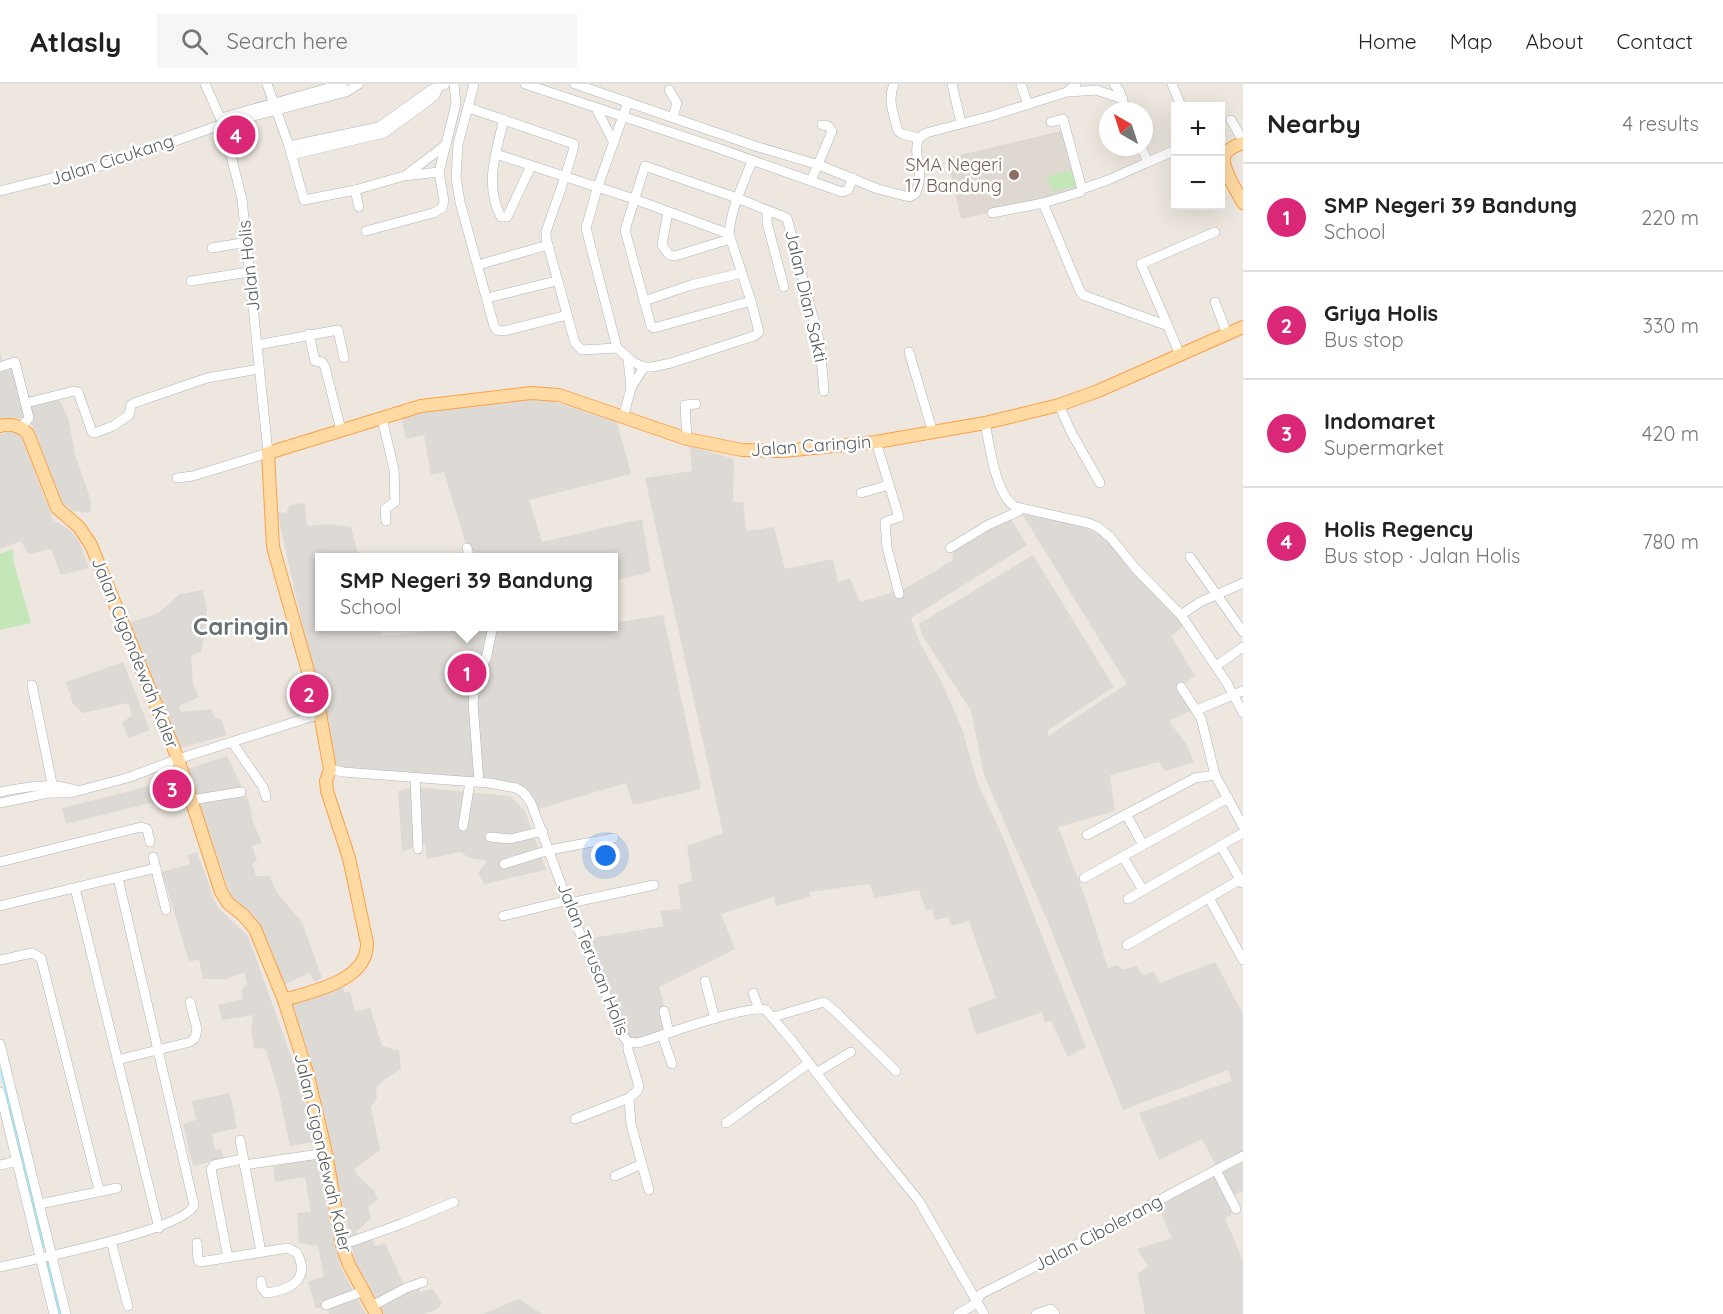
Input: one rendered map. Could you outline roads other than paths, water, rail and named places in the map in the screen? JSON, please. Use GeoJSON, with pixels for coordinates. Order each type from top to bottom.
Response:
{"type":"FeatureCollection","features":[{"type":"Feature","properties":{"kind":"main road"},"geometry":{"type":"LineString","coordinates":[[1225,146],[1243,142]]}},
{"type":"Feature","properties":{"kind":"main road"},"geometry":{"type":"LineString","coordinates":[[1224,156],[1223,164],[1243,202]]}},
{"type":"Feature","properties":{"kind":"main road","name":"Jalan Caringin"},"geometry":{"type":"LineString","coordinates":[[268,453],[424,406],[531,393],[570,398],[687,440],[742,450],[767,451],[876,442],[985,423],[1059,405],[1088,395],[1243,327]]}},
{"type":"Feature","properties":{"kind":"main road"},"geometry":{"type":"LineString","coordinates":[[0,426],[9,424],[21,427]]}},
{"type":"Feature","properties":{"kind":"main road","name":"Jalan Cigondewah Kaler"},"geometry":{"type":"LineString","coordinates":[[21,427],[31,439],[57,508],[79,527],[91,545],[178,759],[221,892],[228,903],[255,929],[284,1000],[305,1062],[326,1153],[342,1245],[349,1265],[374,1310]]}},
{"type":"Feature","properties":{"kind":"main road"},"geometry":{"type":"LineString","coordinates":[[268,453],[273,547],[320,714],[330,769],[326,781],[327,791],[349,858],[367,943],[367,951],[359,967],[342,979],[284,1000]]}},
{"type":"Feature","properties":{"kind":"street","name":"Jalan Holis"},"geometry":{"type":"LineString","coordinates":[[205,84],[222,121],[242,199],[268,453]]}},
{"type":"Feature","properties":{"kind":"street"},"geometry":{"type":"LineString","coordinates":[[267,84],[290,150],[302,197],[305,200],[404,176],[439,172]]}},
{"type":"Feature","properties":{"kind":"street"},"geometry":{"type":"LineString","coordinates":[[275,106],[343,84]]}},
{"type":"Feature","properties":{"kind":"street"},"geometry":{"type":"LineString","coordinates":[[275,106],[335,95],[359,84]]}},
{"type":"Feature","properties":{"kind":"street"},"geometry":{"type":"LineString","coordinates":[[366,231],[440,210],[444,203],[439,172],[456,104],[454,84]]}},
{"type":"Feature","properties":{"kind":"street"},"geometry":{"type":"LineString","coordinates":[[474,84],[458,144],[456,177],[460,202],[495,328],[499,331],[530,326],[567,315]]}},
{"type":"Feature","properties":{"kind":"street"},"geometry":{"type":"LineString","coordinates":[[525,84],[844,192],[848,190],[853,178]]}},
{"type":"Feature","properties":{"kind":"street"},"geometry":{"type":"LineString","coordinates":[[575,84],[755,146],[819,165],[878,189],[904,196],[913,196],[918,189],[920,178],[917,148],[919,138],[926,133],[1080,89],[1096,90],[1123,99]]}},
{"type":"Feature","properties":{"kind":"street"},"geometry":{"type":"LineString","coordinates":[[894,84],[890,92],[898,131],[919,138]]}},
{"type":"Feature","properties":{"kind":"street"},"geometry":{"type":"LineString","coordinates":[[952,84],[961,123]]}},
{"type":"Feature","properties":{"kind":"street"},"geometry":{"type":"LineString","coordinates":[[1021,84],[1028,105]]}},
{"type":"Feature","properties":{"kind":"street"},"geometry":{"type":"LineString","coordinates":[[1066,92],[1076,84]]}},
{"type":"Feature","properties":{"kind":"street"},"geometry":{"type":"LineString","coordinates":[[1114,84],[1124,102]]}},
{"type":"Feature","properties":{"kind":"street"},"geometry":{"type":"LineString","coordinates":[[1172,84],[1179,102]]}},
{"type":"Feature","properties":{"kind":"street"},"geometry":{"type":"LineString","coordinates":[[290,150],[314,146],[387,126],[431,90],[442,86]]}},
{"type":"Feature","properties":{"kind":"street"},"geometry":{"type":"LineString","coordinates":[[669,90],[677,103],[674,117]]}},
{"type":"Feature","properties":{"kind":"street"},"geometry":{"type":"LineString","coordinates":[[627,102],[597,189],[586,232],[617,348],[628,359],[644,367],[671,363],[758,334],[752,301],[729,237],[730,223],[737,198],[752,161]]}},
{"type":"Feature","properties":{"kind":"street","name":"Jalan Cicukang"},"geometry":{"type":"LineString","coordinates":[[0,191],[116,162],[222,121],[275,106]]}},
{"type":"Feature","properties":{"kind":"street"},"geometry":{"type":"LineString","coordinates":[[468,108],[574,144],[574,150],[546,232],[548,244],[556,281],[575,344],[582,350],[617,348]]}},
{"type":"Feature","properties":{"kind":"street"},"geometry":{"type":"LineString","coordinates":[[596,108],[614,143]]}},
{"type":"Feature","properties":{"kind":"street"},"geometry":{"type":"LineString","coordinates":[[504,119],[491,173],[492,186],[500,214],[504,218],[509,213],[531,166]]}},
{"type":"Feature","properties":{"kind":"street"},"geometry":{"type":"LineString","coordinates":[[1051,122],[1063,119],[1082,189]]}},
{"type":"Feature","properties":{"kind":"street"},"geometry":{"type":"LineString","coordinates":[[1231,120],[1243,142]]}},
{"type":"Feature","properties":{"kind":"street"},"geometry":{"type":"LineString","coordinates":[[811,181],[832,131],[828,126],[822,125]]}},
{"type":"Feature","properties":{"kind":"street"},"geometry":{"type":"LineString","coordinates":[[404,176],[447,144]]}},
{"type":"Feature","properties":{"kind":"street"},"geometry":{"type":"LineString","coordinates":[[992,213],[1043,203],[1080,192],[1082,189],[1171,152]]}},
{"type":"Feature","properties":{"kind":"street"},"geometry":{"type":"LineString","coordinates":[[496,154],[597,189],[634,199],[729,237]]}},
{"type":"Feature","properties":{"kind":"street"},"geometry":{"type":"LineString","coordinates":[[1145,156],[1148,162]]}},
{"type":"Feature","properties":{"kind":"street","name":"Jalan Dian Sakti"},"geometry":{"type":"LineString","coordinates":[[634,199],[644,168],[649,166],[785,217],[788,221],[820,344],[824,391]]}},
{"type":"Feature","properties":{"kind":"street"},"geometry":{"type":"LineString","coordinates":[[355,189],[359,207]]}},
{"type":"Feature","properties":{"kind":"street"},"geometry":{"type":"LineString","coordinates":[[634,199],[625,232],[650,325],[654,328],[752,301]]}},
{"type":"Feature","properties":{"kind":"street"},"geometry":{"type":"LineString","coordinates":[[1043,203],[1083,295],[1168,326]]}},
{"type":"Feature","properties":{"kind":"street"},"geometry":{"type":"LineString","coordinates":[[767,211],[767,223],[784,287]]}},
{"type":"Feature","properties":{"kind":"street"},"geometry":{"type":"LineString","coordinates":[[668,212],[662,246],[669,255],[675,256],[729,237]]}},
{"type":"Feature","properties":{"kind":"street"},"geometry":{"type":"LineString","coordinates":[[1180,355],[1141,264],[1215,232]]}},
{"type":"Feature","properties":{"kind":"street"},"geometry":{"type":"LineString","coordinates":[[212,248],[247,242]]}},
{"type":"Feature","properties":{"kind":"street"},"geometry":{"type":"LineString","coordinates":[[478,265],[548,244]]}},
{"type":"Feature","properties":{"kind":"street"},"geometry":{"type":"LineString","coordinates":[[191,281],[249,272]]}},
{"type":"Feature","properties":{"kind":"street"},"geometry":{"type":"LineString","coordinates":[[644,301],[691,285],[742,273]]}},
{"type":"Feature","properties":{"kind":"street"},"geometry":{"type":"LineString","coordinates":[[487,298],[556,281]]}},
{"type":"Feature","properties":{"kind":"street"},"geometry":{"type":"LineString","coordinates":[[1215,302],[1227,334]]}},
{"type":"Feature","properties":{"kind":"street"},"geometry":{"type":"LineString","coordinates":[[257,345],[338,330],[344,358]]}},
{"type":"Feature","properties":{"kind":"street"},"geometry":{"type":"LineString","coordinates":[[309,334],[315,361],[322,362],[325,367],[341,430]]}},
{"type":"Feature","properties":{"kind":"street"},"geometry":{"type":"LineString","coordinates":[[909,352],[933,432]]}},
{"type":"Feature","properties":{"kind":"street"},"geometry":{"type":"LineString","coordinates":[[628,359],[631,388]]}},
{"type":"Feature","properties":{"kind":"street"},"geometry":{"type":"LineString","coordinates":[[0,367],[15,362],[29,418],[21,427]]}},
{"type":"Feature","properties":{"kind":"street"},"geometry":{"type":"LineString","coordinates":[[623,418],[631,388],[644,367]]}},
{"type":"Feature","properties":{"kind":"street"},"geometry":{"type":"LineString","coordinates":[[26,403],[74,391],[78,392],[94,433],[113,426],[129,415],[131,405],[134,403],[207,378],[259,369]]}},
{"type":"Feature","properties":{"kind":"street"},"geometry":{"type":"LineString","coordinates":[[687,440],[685,406],[696,404]]}},
{"type":"Feature","properties":{"kind":"street"},"geometry":{"type":"LineString","coordinates":[[1059,405],[1071,432],[1100,483]]}},
{"type":"Feature","properties":{"kind":"street"},"geometry":{"type":"LineString","coordinates":[[382,418],[395,479],[395,502],[385,509],[386,520]]}},
{"type":"Feature","properties":{"kind":"street"},"geometry":{"type":"LineString","coordinates":[[985,423],[1000,484],[1012,505],[1088,523],[1098,527],[1111,538],[1135,568],[1181,615],[1216,666],[1239,692],[1243,713]]}},
{"type":"Feature","properties":{"kind":"street"},"geometry":{"type":"LineString","coordinates":[[876,442],[899,517],[885,521],[886,544],[899,594]]}},
{"type":"Feature","properties":{"kind":"street"},"geometry":{"type":"LineString","coordinates":[[177,478],[193,476],[268,453]]}},
{"type":"Feature","properties":{"kind":"street"},"geometry":{"type":"LineString","coordinates":[[861,493],[889,485]]}},
{"type":"Feature","properties":{"kind":"street"},"geometry":{"type":"LineString","coordinates":[[950,548],[988,525],[1019,511]]}},
{"type":"Feature","properties":{"kind":"street"},"geometry":{"type":"LineString","coordinates":[[1190,556],[1217,595],[1240,622],[1243,633]]}},
{"type":"Feature","properties":{"kind":"street"},"geometry":{"type":"LineString","coordinates":[[1181,615],[1200,602],[1243,583]]}},
{"type":"Feature","properties":{"kind":"street"},"geometry":{"type":"LineString","coordinates":[[463,826],[474,782],[473,703],[475,685],[478,672],[487,655],[492,631]]}},
{"type":"Feature","properties":{"kind":"street"},"geometry":{"type":"LineString","coordinates":[[1216,666],[1243,647]]}},
{"type":"Feature","properties":{"kind":"street"},"geometry":{"type":"LineString","coordinates":[[32,685],[53,789]]}},
{"type":"Feature","properties":{"kind":"street"},"geometry":{"type":"LineString","coordinates":[[1181,687],[1201,718],[1215,775],[1243,826]]}},
{"type":"Feature","properties":{"kind":"street"},"geometry":{"type":"LineString","coordinates":[[1197,710],[1239,692]]}},
{"type":"Feature","properties":{"kind":"street"},"geometry":{"type":"LineString","coordinates":[[0,792],[32,786],[77,790],[130,777],[178,759],[320,714]]}},
{"type":"Feature","properties":{"kind":"street"},"geometry":{"type":"LineString","coordinates":[[232,742],[263,786],[266,798]]}},
{"type":"Feature","properties":{"kind":"street","name":"Jalan Terusan Holis"},"geometry":{"type":"LineString","coordinates":[[330,769],[343,772],[508,785],[523,792],[534,808],[619,1031],[628,1042],[636,1043],[715,1019],[759,1009]]}},
{"type":"Feature","properties":{"kind":"street"},"geometry":{"type":"LineString","coordinates":[[1088,835],[1195,778],[1215,775]]}},
{"type":"Feature","properties":{"kind":"street"},"geometry":{"type":"LineString","coordinates":[[415,778],[418,849]]}},
{"type":"Feature","properties":{"kind":"street"},"geometry":{"type":"LineString","coordinates":[[0,803],[53,789]]}},
{"type":"Feature","properties":{"kind":"street"},"geometry":{"type":"LineString","coordinates":[[191,800],[241,792]]}},
{"type":"Feature","properties":{"kind":"street"},"geometry":{"type":"LineString","coordinates":[[1084,878],[1227,798]]}},
{"type":"Feature","properties":{"kind":"street"},"geometry":{"type":"LineString","coordinates":[[1126,814],[1143,845]]}},
{"type":"Feature","properties":{"kind":"street"},"geometry":{"type":"LineString","coordinates":[[0,862],[141,827],[147,830],[150,842]]}},
{"type":"Feature","properties":{"kind":"street"},"geometry":{"type":"LineString","coordinates":[[490,837],[510,839],[543,831]]}},
{"type":"Feature","properties":{"kind":"street"},"geometry":{"type":"LineString","coordinates":[[1128,899],[1243,833]]}},
{"type":"Feature","properties":{"kind":"street"},"geometry":{"type":"LineString","coordinates":[[504,864],[549,850],[614,838]]}},
{"type":"Feature","properties":{"kind":"street"},"geometry":{"type":"LineString","coordinates":[[1127,945],[1242,881],[1221,846]]}},
{"type":"Feature","properties":{"kind":"street"},"geometry":{"type":"LineString","coordinates":[[153,857],[166,910]]}},
{"type":"Feature","properties":{"kind":"street"},"geometry":{"type":"LineString","coordinates":[[1123,857],[1143,890]]}},
{"type":"Feature","properties":{"kind":"street"},"geometry":{"type":"LineString","coordinates":[[0,906],[156,868]]}},
{"type":"Feature","properties":{"kind":"street"},"geometry":{"type":"LineString","coordinates":[[0,1267],[159,1228],[186,1215],[194,1205],[118,878]]}},
{"type":"Feature","properties":{"kind":"street"},"geometry":{"type":"LineString","coordinates":[[503,916],[654,885]]}},
{"type":"Feature","properties":{"kind":"street"},"geometry":{"type":"LineString","coordinates":[[75,888],[159,1228]]}},
{"type":"Feature","properties":{"kind":"street"},"geometry":{"type":"LineString","coordinates":[[1209,898],[1239,942],[1243,960]]}},
{"type":"Feature","properties":{"kind":"street"},"geometry":{"type":"LineString","coordinates":[[0,960],[32,953],[41,958],[99,1190]]}},
{"type":"Feature","properties":{"kind":"street"},"geometry":{"type":"LineString","coordinates":[[705,981],[715,1019]]}},
{"type":"Feature","properties":{"kind":"street"},"geometry":{"type":"LineString","coordinates":[[753,993],[759,1009],[765,1009],[773,1017],[919,1201],[984,1314]]}},
{"type":"Feature","properties":{"kind":"street"},"geometry":{"type":"LineString","coordinates":[[117,1060],[190,1042],[195,1038],[196,1029],[190,1002]]}},
{"type":"Feature","properties":{"kind":"street"},"geometry":{"type":"LineString","coordinates":[[773,1017],[824,1002],[896,1071]]}},
{"type":"Feature","properties":{"kind":"street"},"geometry":{"type":"LineString","coordinates":[[664,1011],[665,1034],[672,1064]]}},
{"type":"Feature","properties":{"kind":"street"},"geometry":{"type":"LineString","coordinates":[[575,1119],[629,1098],[637,1091],[639,1086],[628,1050],[628,1042]]}},
{"type":"Feature","properties":{"kind":"street"},"geometry":{"type":"LineString","coordinates":[[0,1044],[2,1064],[40,1204],[66,1314]]}},
{"type":"Feature","properties":{"kind":"street"},"geometry":{"type":"LineString","coordinates":[[816,1072],[851,1052]]}},
{"type":"Feature","properties":{"kind":"street"},"geometry":{"type":"LineString","coordinates":[[726,1123],[809,1063]]}},
{"type":"Feature","properties":{"kind":"street"},"geometry":{"type":"LineString","coordinates":[[0,1092],[54,1314]]}},
{"type":"Feature","properties":{"kind":"street"},"geometry":{"type":"LineString","coordinates":[[629,1098],[631,1124],[649,1190]]}},
{"type":"Feature","properties":{"kind":"street"},"geometry":{"type":"LineString","coordinates":[[240,1140],[261,1252]]}},
{"type":"Feature","properties":{"kind":"street"},"geometry":{"type":"LineString","coordinates":[[228,1258],[211,1168],[214,1165],[326,1153]]}},
{"type":"Feature","properties":{"kind":"street","name":"Jalan Cibolerang"},"geometry":{"type":"LineString","coordinates":[[958,1314],[972,1306],[981,1294],[1084,1242],[1182,1187],[1242,1158]]}},
{"type":"Feature","properties":{"kind":"street"},"geometry":{"type":"LineString","coordinates":[[0,1165],[17,1161]]}},
{"type":"Feature","properties":{"kind":"street"},"geometry":{"type":"LineString","coordinates":[[615,1176],[642,1164]]}},
{"type":"Feature","properties":{"kind":"street"},"geometry":{"type":"LineString","coordinates":[[1216,1170],[1236,1209]]}},
{"type":"Feature","properties":{"kind":"street"},"geometry":{"type":"LineString","coordinates":[[40,1204],[117,1188]]}},
{"type":"Feature","properties":{"kind":"street"},"geometry":{"type":"LineString","coordinates":[[342,1245],[454,1202]]}},
{"type":"Feature","properties":{"kind":"street"},"geometry":{"type":"LineString","coordinates":[[111,1241],[128,1306]]}},
{"type":"Feature","properties":{"kind":"street"},"geometry":{"type":"LineString","coordinates":[[197,1243],[199,1261],[288,1248],[299,1256],[301,1270],[299,1280],[295,1284],[270,1292],[264,1291],[261,1281]]}},
{"type":"Feature","properties":{"kind":"street"},"geometry":{"type":"LineString","coordinates":[[374,1310],[406,1288],[423,1282]]}},
{"type":"Feature","properties":{"kind":"street"},"geometry":{"type":"LineString","coordinates":[[326,1305],[364,1291]]}},
{"type":"Feature","properties":{"kind":"street"},"geometry":{"type":"LineString","coordinates":[[1036,1314],[1051,1309],[1055,1314]]}},
{"type":"Feature","properties":{"kind":"waterway"},"geometry":{"type":"LineString","coordinates":[[1,1071],[44,1247]]}},
{"type":"Feature","properties":{"kind":"waterway"},"geometry":{"type":"LineString","coordinates":[[47,1260],[60,1314]]}},
{"type":"Feature","properties":{"kind":"place","name":"Holis Regency"},"geometry":{"type":"Point","coordinates":[236,135]}},
{"type":"Feature","properties":{"kind":"place","name":"SMA Negeri 17 Bandung"},"geometry":{"type":"Point","coordinates":[1014,175]}},
{"type":"Feature","properties":{"kind":"place","name":"SMP Negeri 39 Bandung"},"geometry":{"type":"Point","coordinates":[467,673]}},
{"type":"Feature","properties":{"kind":"place","name":"Griya Holis"},"geometry":{"type":"Point","coordinates":[309,694]}},
{"type":"Feature","properties":{"kind":"place","name":"Indomaret"},"geometry":{"type":"Point","coordinates":[172,789]}},
{"type":"Feature","properties":{"kind":"district","name":"Caringin"},"geometry":{"type":"Point","coordinates":[241,627]}}]}
